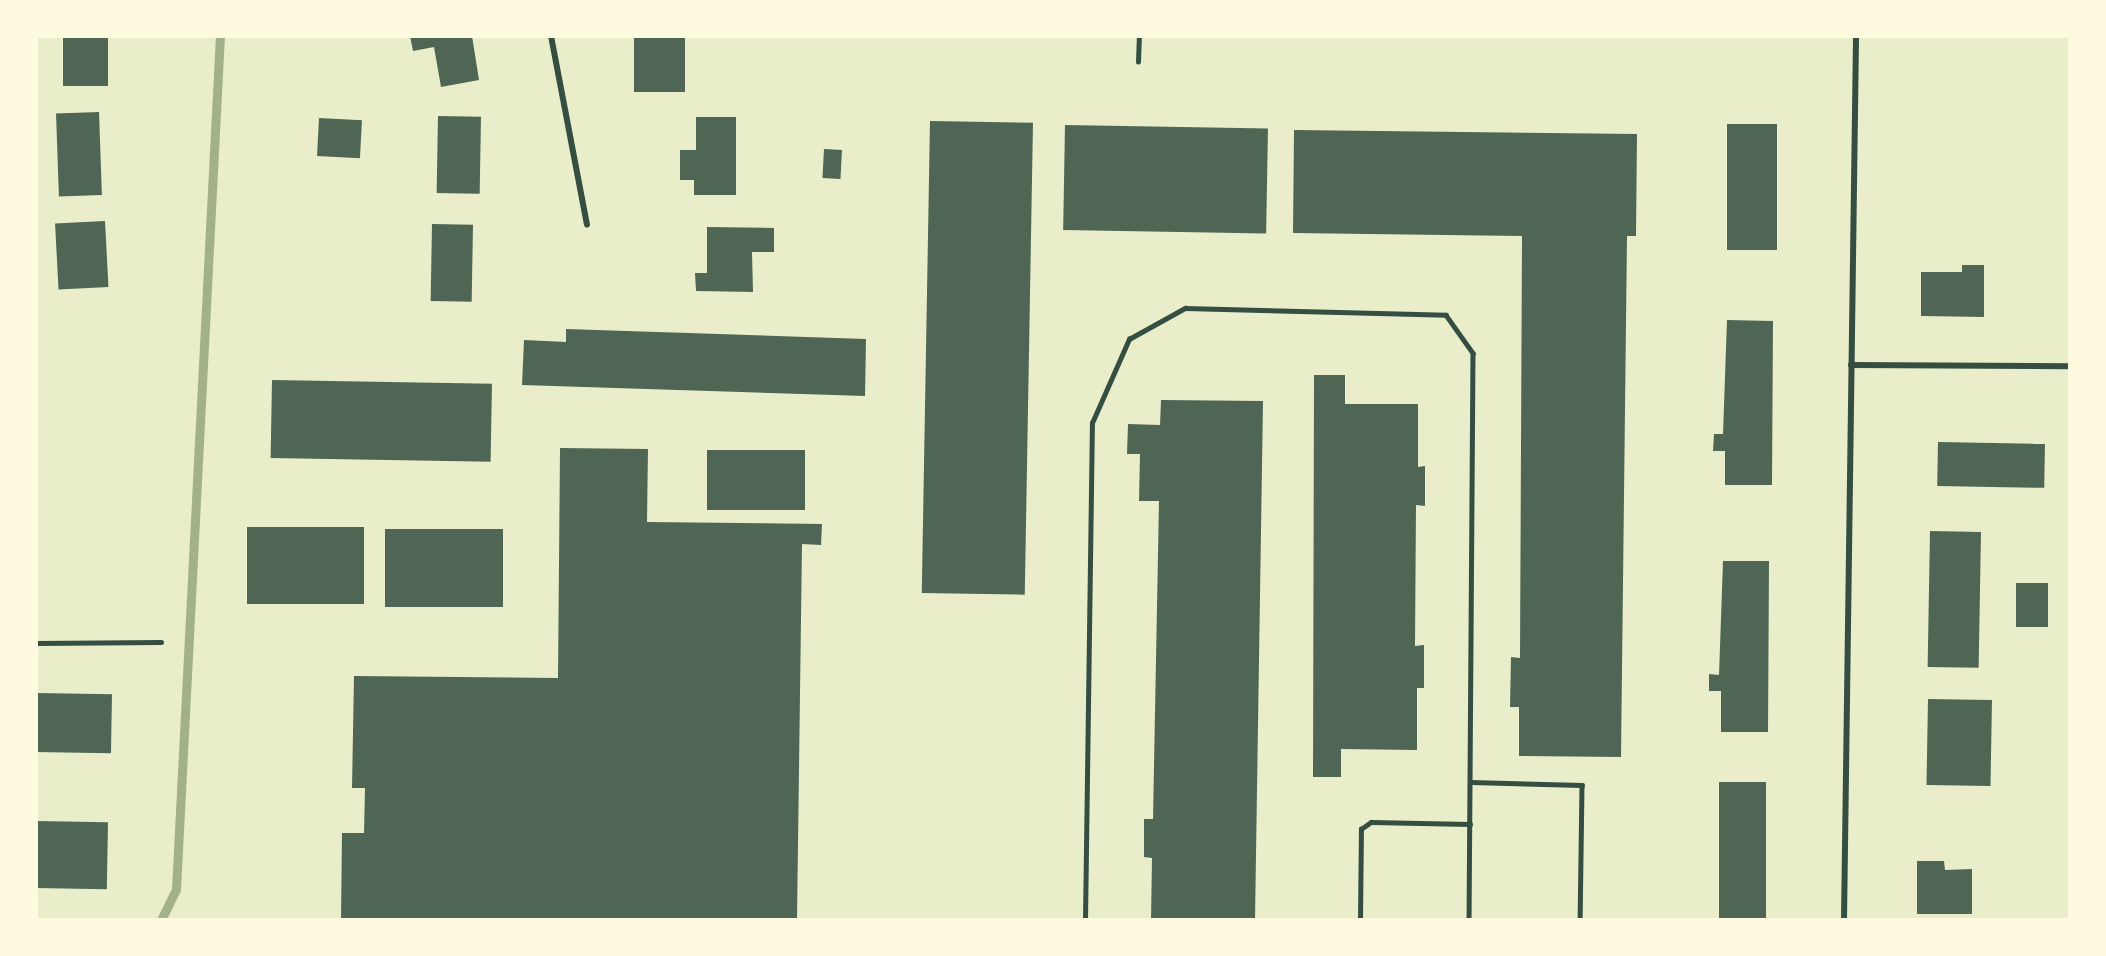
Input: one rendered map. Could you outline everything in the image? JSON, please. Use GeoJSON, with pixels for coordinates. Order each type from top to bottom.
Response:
{"type":"FeatureCollection","features":[{"type":"Feature","properties":{"kind":"street"},"geometry":{"type":"LineString","coordinates":[[551,36],[587,225]]}},
{"type":"Feature","properties":{"kind":"street"},"geometry":{"type":"LineString","coordinates":[[1844,920],[1856,36]]}},
{"type":"Feature","properties":{"kind":"street"},"geometry":{"type":"LineString","coordinates":[[1851,365],[2070,366]]}},
{"type":"Feature","properties":{"kind":"lane"},"geometry":{"type":"LineString","coordinates":[[1138,36],[1138,62]]}},
{"type":"Feature","properties":{"kind":"lane"},"geometry":{"type":"LineString","coordinates":[[1086,920],[1092,423],[1129,339],[1185,308],[1446,315],[1473,353],[1469,920]]}},
{"type":"Feature","properties":{"kind":"lane"},"geometry":{"type":"LineString","coordinates":[[36,643],[161,642]]}},
{"type":"Feature","properties":{"kind":"lane"},"geometry":{"type":"LineString","coordinates":[[1470,782],[1582,785],[1581,920]]}},
{"type":"Feature","properties":{"kind":"lane"},"geometry":{"type":"LineString","coordinates":[[1360,920],[1361,829],[1371,822],[1470,824]]}},
{"type":"Feature","properties":{"kind":"building"},"geometry":{"type":"Polygon","coordinates":[[[63,36],[108,36],[108,86],[63,86],[63,36]]]}},
{"type":"Feature","properties":{"kind":"building"},"geometry":{"type":"Polygon","coordinates":[[[410,36],[472,36],[479,80],[441,87],[434,47],[413,51],[410,36]]]}},
{"type":"Feature","properties":{"kind":"building"},"geometry":{"type":"Polygon","coordinates":[[[634,36],[685,36],[685,92],[634,92],[634,36]]]}},
{"type":"Feature","properties":{"kind":"building"},"geometry":{"type":"Polygon","coordinates":[[[99,112],[102,195],[59,196],[56,114],[99,112]]]}},
{"type":"Feature","properties":{"kind":"building"},"geometry":{"type":"Polygon","coordinates":[[[438,116],[481,117],[480,194],[437,193],[438,116]]]}},
{"type":"Feature","properties":{"kind":"building"},"geometry":{"type":"Polygon","coordinates":[[[696,117],[736,117],[736,195],[694,195],[694,180],[680,180],[680,150],[696,150],[696,117]]]}},
{"type":"Feature","properties":{"kind":"building"},"geometry":{"type":"Polygon","coordinates":[[[319,118],[362,120],[360,158],[317,156],[319,118]]]}},
{"type":"Feature","properties":{"kind":"building"},"geometry":{"type":"Polygon","coordinates":[[[930,121],[1033,123],[1025,595],[922,593],[930,121]]]}},
{"type":"Feature","properties":{"kind":"building"},"geometry":{"type":"Polygon","coordinates":[[[1727,124],[1777,124],[1777,250],[1727,250],[1727,124]]]}},
{"type":"Feature","properties":{"kind":"building"},"geometry":{"type":"Polygon","coordinates":[[[1065,125],[1268,129],[1266,234],[1063,230],[1065,125]]]}},
{"type":"Feature","properties":{"kind":"building"},"geometry":{"type":"Polygon","coordinates":[[[1294,130],[1637,134],[1636,236],[1627,236],[1621,757],[1519,756],[1519,707],[1510,707],[1511,657],[1520,658],[1522,236],[1293,233],[1294,130]]]}},
{"type":"Feature","properties":{"kind":"building"},"geometry":{"type":"Polygon","coordinates":[[[824,149],[842,150],[840,179],[822,178],[824,149]]]}},
{"type":"Feature","properties":{"kind":"building"},"geometry":{"type":"Polygon","coordinates":[[[105,221],[108,287],[59,290],[55,224],[105,221]]]}},
{"type":"Feature","properties":{"kind":"building"},"geometry":{"type":"Polygon","coordinates":[[[432,224],[473,225],[472,302],[431,301],[432,224]]]}},
{"type":"Feature","properties":{"kind":"building"},"geometry":{"type":"Polygon","coordinates":[[[707,227],[774,228],[774,252],[752,252],[753,292],[696,291],[695,273],[707,273],[707,227]]]}},
{"type":"Feature","properties":{"kind":"building"},"geometry":{"type":"Polygon","coordinates":[[[1962,265],[1984,265],[1984,317],[1921,316],[1921,272],[1962,272],[1962,265]]]}},
{"type":"Feature","properties":{"kind":"building"},"geometry":{"type":"Polygon","coordinates":[[[1727,320],[1773,321],[1772,485],[1725,485],[1725,451],[1713,451],[1714,434],[1723,434],[1727,320]]]}},
{"type":"Feature","properties":{"kind":"building"},"geometry":{"type":"Polygon","coordinates":[[[566,329],[866,339],[865,396],[522,385],[524,340],[566,342],[566,329]]]}},
{"type":"Feature","properties":{"kind":"building"},"geometry":{"type":"Polygon","coordinates":[[[1314,375],[1345,375],[1345,404],[1418,404],[1418,467],[1425,466],[1425,506],[1416,505],[1415,646],[1424,645],[1424,688],[1417,688],[1417,750],[1341,749],[1341,777],[1313,777],[1314,375]]]}},
{"type":"Feature","properties":{"kind":"building"},"geometry":{"type":"Polygon","coordinates":[[[272,380],[492,384],[491,462],[271,458],[272,380]]]}},
{"type":"Feature","properties":{"kind":"building"},"geometry":{"type":"Polygon","coordinates":[[[1161,400],[1263,401],[1255,920],[1151,920],[1152,858],[1144,857],[1144,819],[1153,819],[1159,501],[1139,501],[1140,454],[1127,454],[1128,424],[1160,425],[1161,400]]]}},
{"type":"Feature","properties":{"kind":"building"},"geometry":{"type":"Polygon","coordinates":[[[1938,442],[2045,444],[2044,488],[1937,486],[1938,442]]]}},
{"type":"Feature","properties":{"kind":"building"},"geometry":{"type":"Polygon","coordinates":[[[560,448],[648,449],[647,522],[822,524],[821,545],[802,544],[797,920],[341,920],[342,833],[364,833],[365,788],[352,788],[354,676],[558,678],[560,448]]]}},
{"type":"Feature","properties":{"kind":"building"},"geometry":{"type":"Polygon","coordinates":[[[707,450],[805,450],[805,510],[707,510],[707,450]]]}},
{"type":"Feature","properties":{"kind":"building"},"geometry":{"type":"Polygon","coordinates":[[[247,527],[364,527],[364,604],[247,604],[247,527]]]}},
{"type":"Feature","properties":{"kind":"building"},"geometry":{"type":"Polygon","coordinates":[[[385,529],[503,529],[503,607],[385,607],[385,529]]]}},
{"type":"Feature","properties":{"kind":"building"},"geometry":{"type":"Polygon","coordinates":[[[1930,531],[1981,532],[1979,668],[1928,667],[1930,531]]]}},
{"type":"Feature","properties":{"kind":"building"},"geometry":{"type":"Polygon","coordinates":[[[1723,561],[1769,561],[1768,732],[1721,732],[1721,691],[1709,691],[1709,674],[1719,675],[1723,561]]]}},
{"type":"Feature","properties":{"kind":"building"},"geometry":{"type":"Polygon","coordinates":[[[2016,583],[2048,583],[2048,627],[2016,627],[2016,583]]]}},
{"type":"Feature","properties":{"kind":"building"},"geometry":{"type":"Polygon","coordinates":[[[36,693],[112,694],[111,753],[36,752],[36,693]]]}},
{"type":"Feature","properties":{"kind":"building"},"geometry":{"type":"Polygon","coordinates":[[[1928,699],[1992,700],[1990,786],[1926,785],[1928,699]]]}},
{"type":"Feature","properties":{"kind":"building"},"geometry":{"type":"Polygon","coordinates":[[[1719,782],[1766,782],[1766,920],[1719,920],[1719,782]]]}},
{"type":"Feature","properties":{"kind":"building"},"geometry":{"type":"Polygon","coordinates":[[[36,821],[108,822],[107,889],[36,888],[36,821]]]}},
{"type":"Feature","properties":{"kind":"building"},"geometry":{"type":"Polygon","coordinates":[[[1917,861],[1944,861],[1945,870],[1972,869],[1972,914],[1917,914],[1917,861]]]}},
{"type":"Feature","properties":{"kind":"waterway"},"geometry":{"type":"LineString","coordinates":[[161,920],[176,889],[220,36]]}}]}
